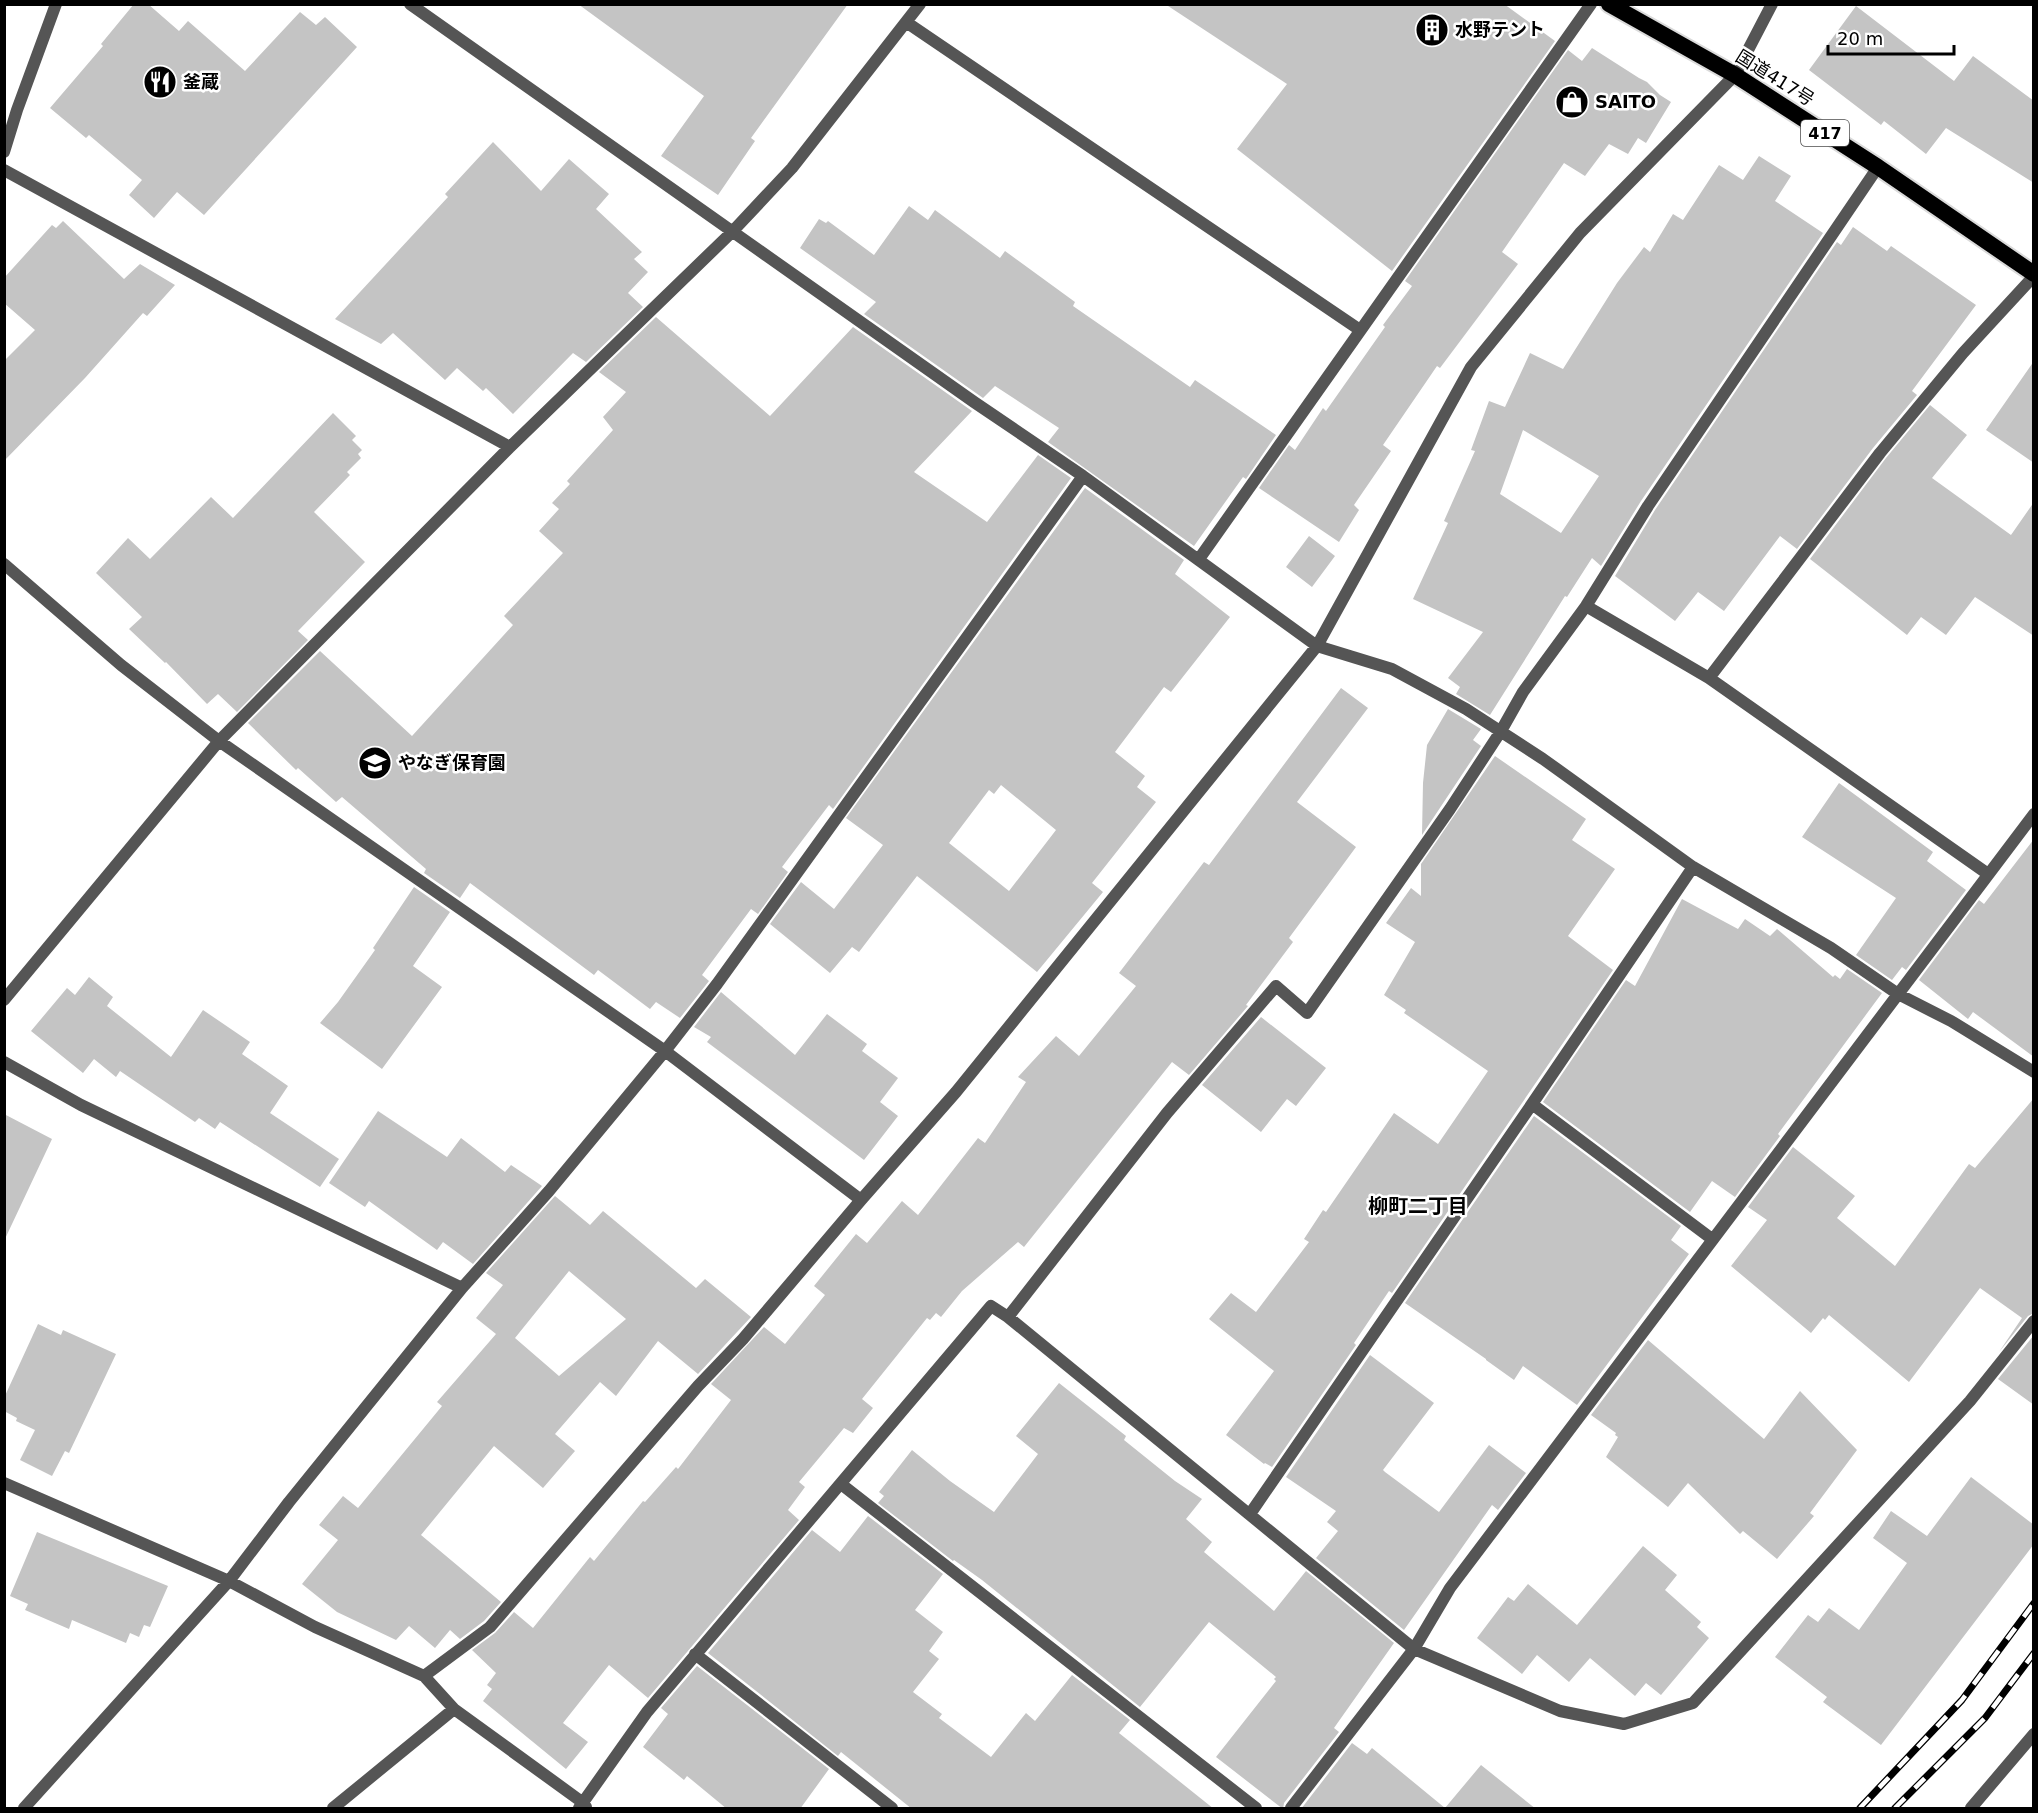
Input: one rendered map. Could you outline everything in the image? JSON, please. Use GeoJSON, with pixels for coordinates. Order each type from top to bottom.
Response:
{"type":"FeatureCollection","features":[{"type":"Feature","properties":{"kind":"highway","name":"国道417号"},"geometry":{"type":"LineString","coordinates":[[1609,4],[1736,75],[1878,167],[2034,275]]}},
{"type":"Feature","properties":{"kind":"street"},"geometry":{"type":"LineString","coordinates":[[4,153],[16,110],[56,4]]}},
{"type":"Feature","properties":{"kind":"street"},"geometry":{"type":"LineString","coordinates":[[410,4],[1083,476],[1317,646],[1392,669],[1466,709],[1543,759],[1693,867],[1830,948],[1898,994],[1950,1021],[2034,1072]]}},
{"type":"Feature","properties":{"kind":"street"},"geometry":{"type":"LineString","coordinates":[[4,1000],[219,741],[510,447],[732,232],[792,168],[920,4]]}},
{"type":"Feature","properties":{"kind":"street"},"geometry":{"type":"LineString","coordinates":[[1199,560],[1591,4]]}},
{"type":"Feature","properties":{"kind":"street"},"geometry":{"type":"LineString","coordinates":[[424,1676],[490,1627],[698,1386],[743,1339],[956,1092],[1317,646],[1471,367],[1580,233],[1736,75],[1772,4]]}},
{"type":"Feature","properties":{"kind":"street"},"geometry":{"type":"LineString","coordinates":[[906,22],[1360,330]]}},
{"type":"Feature","properties":{"kind":"street"},"geometry":{"type":"LineString","coordinates":[[1008,1317],[1167,1113],[1276,986],[1307,1013],[1450,808],[1501,731],[1523,692],[1586,606],[1648,506],[1878,167]]}},
{"type":"Feature","properties":{"kind":"street"},"geometry":{"type":"LineString","coordinates":[[4,170],[510,447]]}},
{"type":"Feature","properties":{"kind":"street"},"geometry":{"type":"LineString","coordinates":[[1709,678],[1888,444],[1963,353],[2034,275]]}},
{"type":"Feature","properties":{"kind":"street"},"geometry":{"type":"LineString","coordinates":[[24,1809],[229,1581],[289,1502],[462,1288],[549,1191],[665,1051],[717,984],[1083,476]]}},
{"type":"Feature","properties":{"kind":"street"},"geometry":{"type":"LineString","coordinates":[[4,564],[121,664],[219,741],[665,1051],[861,1200]]}},
{"type":"Feature","properties":{"kind":"street"},"geometry":{"type":"LineString","coordinates":[[1586,606],[1709,678],[1988,874]]}},
{"type":"Feature","properties":{"kind":"street"},"geometry":{"type":"LineString","coordinates":[[1291,1809],[1414,1649],[1450,1588],[2034,814]]}},
{"type":"Feature","properties":{"kind":"street"},"geometry":{"type":"LineString","coordinates":[[1250,1514],[1693,867]]}},
{"type":"Feature","properties":{"kind":"street"},"geometry":{"type":"LineString","coordinates":[[4,1062],[81,1104],[462,1288]]}},
{"type":"Feature","properties":{"kind":"street"},"geometry":{"type":"LineString","coordinates":[[1532,1104],[1712,1239]]}},
{"type":"Feature","properties":{"kind":"street"},"geometry":{"type":"LineString","coordinates":[[4,1483],[229,1581],[315,1627],[424,1676],[454,1709],[583,1806],[647,1712],[991,1306],[1008,1317],[1414,1649],[1560,1711],[1624,1724],[1693,1703],[1970,1401],[2034,1321]]}},
{"type":"Feature","properties":{"kind":"street"},"geometry":{"type":"LineString","coordinates":[[841,1484],[1256,1809]]}},
{"type":"Feature","properties":{"kind":"street"},"geometry":{"type":"LineString","coordinates":[[695,1654],[892,1809]]}},
{"type":"Feature","properties":{"kind":"street"},"geometry":{"type":"LineString","coordinates":[[333,1809],[454,1709]]}},
{"type":"Feature","properties":{"kind":"street"},"geometry":{"type":"LineString","coordinates":[[1971,1809],[2034,1734]]}},
{"type":"Feature","properties":{"kind":"building"},"geometry":{"type":"Polygon","coordinates":[[[134,4],[148,4],[179,31],[188,21],[245,71],[300,12],[316,25],[325,17],[357,47],[204,215],[177,192],[154,218],[129,195],[142,180],[89,135],[86,138],[50,108],[103,46],[101,44],[134,4]]]}},
{"type":"Feature","properties":{"kind":"building"},"geometry":{"type":"Polygon","coordinates":[[[578,4],[848,4],[751,138],[755,141],[718,195],[661,156],[704,96],[578,4]]]}},
{"type":"Feature","properties":{"kind":"building"},"geometry":{"type":"Polygon","coordinates":[[[1165,4],[1504,4],[1555,41],[1392,271],[1237,149],[1287,84],[1165,4]]]}},
{"type":"Feature","properties":{"kind":"building"},"geometry":{"type":"Polygon","coordinates":[[[1856,6],[1954,81],[1973,56],[2034,101],[2034,183],[1946,128],[1926,154],[1884,121],[1881,125],[1809,70],[1856,6]]]}},
{"type":"Feature","properties":{"kind":"building"},"geometry":{"type":"Polygon","coordinates":[[[1592,48],[1647,82],[1671,102],[1646,143],[1638,138],[1628,154],[1609,144],[1585,176],[1564,163],[1502,252],[1518,264],[1440,368],[1437,366],[1383,445],[1391,451],[1354,505],[1359,510],[1339,542],[1259,488],[1289,445],[1295,450],[1323,408],[1326,411],[1412,286],[1405,281],[1568,50],[1582,61],[1592,48]]]}},
{"type":"Feature","properties":{"kind":"building"},"geometry":{"type":"Polygon","coordinates":[[[493,142],[541,191],[569,159],[609,194],[596,209],[642,252],[634,259],[648,272],[628,293],[643,307],[586,362],[573,353],[513,414],[486,388],[483,391],[457,368],[445,380],[393,333],[381,344],[335,319],[448,197],[445,194],[493,142]]]}},
{"type":"Feature","properties":{"kind":"building"},"geometry":{"type":"Polygon","coordinates":[[[1759,156],[1791,176],[1775,201],[1823,233],[1641,501],[1601,566],[1592,558],[1567,597],[1565,596],[1490,715],[1456,694],[1460,687],[1448,678],[1483,632],[1413,599],[1448,523],[1444,521],[1475,451],[1471,450],[1489,401],[1505,407],[1530,353],[1563,369],[1617,283],[1644,247],[1650,252],[1673,214],[1683,220],[1719,165],[1743,180],[1759,156]],[[1523,430],[1500,494],[1561,533],[1599,476],[1523,430]]]}},
{"type":"Feature","properties":{"kind":"building"},"geometry":{"type":"Polygon","coordinates":[[[909,206],[928,220],[935,210],[1000,258],[1005,251],[1075,302],[1073,306],[1190,387],[1195,380],[1276,435],[1246,479],[1243,477],[1194,546],[1048,442],[1059,428],[995,386],[983,398],[864,314],[876,302],[800,248],[819,219],[826,223],[828,221],[874,255],[909,206]]]}},
{"type":"Feature","properties":{"kind":"building"},"geometry":{"type":"Polygon","coordinates":[[[63,221],[124,279],[140,264],[175,285],[147,316],[143,313],[85,378],[4,461],[4,361],[35,330],[4,303],[4,278],[52,225],[56,228],[63,221]]]}},
{"type":"Feature","properties":{"kind":"building"},"geometry":{"type":"Polygon","coordinates":[[[1853,227],[1887,251],[1891,246],[1976,305],[1912,391],[1917,395],[1873,448],[1797,549],[1780,536],[1724,611],[1698,592],[1675,621],[1615,576],[1655,510],[1837,242],[1841,245],[1853,227]]]}},
{"type":"Feature","properties":{"kind":"building"},"geometry":{"type":"Polygon","coordinates":[[[656,317],[770,416],[853,327],[972,411],[914,472],[987,522],[1038,455],[1071,478],[833,809],[829,805],[782,867],[788,872],[758,914],[751,909],[702,975],[709,981],[680,1018],[656,1002],[650,1009],[598,970],[594,975],[470,883],[460,898],[424,873],[426,869],[342,797],[336,802],[298,768],[296,770],[248,723],[320,651],[412,736],[513,625],[504,616],[563,553],[539,531],[559,509],[552,503],[570,484],[567,481],[613,430],[603,417],[626,392],[599,372],[656,317]]]}},
{"type":"Feature","properties":{"kind":"building"},"geometry":{"type":"Polygon","coordinates":[[[2034,361],[2034,463],[1986,430],[2034,361]]]}},
{"type":"Feature","properties":{"kind":"building"},"geometry":{"type":"Polygon","coordinates":[[[1930,405],[1967,435],[1932,478],[2011,535],[2034,502],[2034,636],[1975,597],[1946,635],[1921,617],[1907,635],[1810,559],[1886,458],[1930,405]]]}},
{"type":"Feature","properties":{"kind":"building"},"geometry":{"type":"Polygon","coordinates":[[[333,413],[356,436],[352,440],[362,450],[358,454],[361,458],[347,472],[350,475],[314,512],[365,562],[298,631],[308,640],[237,712],[218,694],[207,704],[166,662],[129,629],[142,617],[96,573],[128,538],[150,559],[211,497],[233,518],[333,413]]]}},
{"type":"Feature","properties":{"kind":"building"},"geometry":{"type":"Polygon","coordinates":[[[1085,488],[1184,560],[1175,574],[1230,617],[1171,692],[1164,687],[1115,752],[1145,776],[1137,787],[1156,802],[1092,883],[1103,892],[1037,972],[917,876],[859,952],[852,947],[830,973],[770,924],[801,882],[834,909],[883,845],[846,818],[1085,488]],[[1001,785],[994,794],[989,790],[949,843],[1009,891],[1056,830],[1001,785]]]}},
{"type":"Feature","properties":{"kind":"building"},"geometry":{"type":"Polygon","coordinates":[[[1309,536],[1335,556],[1312,587],[1286,567],[1309,536]]]}},
{"type":"Feature","properties":{"kind":"building"},"geometry":{"type":"Polygon","coordinates":[[[1341,688],[1368,708],[1297,802],[1356,847],[1289,938],[1293,942],[1246,1005],[1248,1006],[1189,1075],[1172,1062],[1024,1247],[1018,1242],[962,1291],[941,1317],[936,1313],[930,1320],[927,1318],[862,1399],[873,1408],[853,1433],[844,1428],[799,1482],[805,1487],[788,1510],[799,1520],[648,1698],[609,1665],[563,1723],[588,1742],[566,1769],[483,1701],[492,1689],[487,1685],[496,1673],[472,1650],[495,1633],[514,1612],[533,1628],[590,1557],[594,1561],[643,1501],[645,1502],[676,1467],[678,1469],[731,1400],[711,1384],[764,1327],[785,1344],[825,1295],[814,1286],[856,1234],[867,1243],[902,1201],[918,1215],[978,1138],[985,1143],[1026,1082],[1018,1077],[1056,1036],[1079,1056],[1136,986],[1119,973],[1204,862],[1209,865],[1341,688]]]}},
{"type":"Feature","properties":{"kind":"building"},"geometry":{"type":"Polygon","coordinates":[[[1448,709],[1481,729],[1473,740],[1481,746],[1422,835],[1423,783],[1427,745],[1448,709]]]}},
{"type":"Feature","properties":{"kind":"building"},"geometry":{"type":"Polygon","coordinates":[[[1495,756],[1586,819],[1572,840],[1615,869],[1568,936],[1613,970],[1392,1293],[1389,1291],[1354,1343],[1356,1345],[1272,1467],[1264,1464],[1226,1435],[1274,1371],[1209,1319],[1231,1293],[1256,1312],[1309,1242],[1304,1239],[1323,1210],[1326,1212],[1394,1113],[1438,1144],[1488,1071],[1404,1013],[1406,1010],[1384,995],[1415,942],[1386,923],[1411,888],[1421,896],[1421,864],[1495,756]]]}},
{"type":"Feature","properties":{"kind":"building"},"geometry":{"type":"Polygon","coordinates":[[[1839,783],[1933,852],[1927,861],[1966,890],[1906,970],[1902,967],[1892,980],[1856,955],[1896,898],[1802,837],[1839,783]]]}},
{"type":"Feature","properties":{"kind":"building"},"geometry":{"type":"Polygon","coordinates":[[[2034,839],[2034,1057],[1973,1012],[1968,1019],[1919,980],[1979,900],[1984,904],[2034,839]]]}},
{"type":"Feature","properties":{"kind":"building"},"geometry":{"type":"Polygon","coordinates":[[[414,887],[450,912],[413,966],[442,987],[382,1069],[320,1023],[375,950],[373,948],[414,887]]]}},
{"type":"Feature","properties":{"kind":"building"},"geometry":{"type":"Polygon","coordinates":[[[1682,899],[1738,929],[1745,919],[1770,936],[1777,929],[1833,977],[1835,975],[1840,979],[1847,969],[1882,993],[1778,1134],[1780,1136],[1735,1197],[1712,1181],[1690,1212],[1543,1102],[1626,980],[1635,986],[1682,899]]]}},
{"type":"Feature","properties":{"kind":"building"},"geometry":{"type":"Polygon","coordinates":[[[89,977],[113,997],[107,1006],[171,1057],[203,1010],[250,1042],[242,1054],[288,1086],[270,1113],[339,1159],[320,1187],[220,1122],[215,1129],[199,1118],[195,1122],[120,1071],[116,1077],[94,1059],[83,1073],[31,1031],[67,988],[75,995],[89,977]]]}},
{"type":"Feature","properties":{"kind":"building"},"geometry":{"type":"Polygon","coordinates":[[[721,992],[795,1055],[827,1014],[867,1044],[862,1051],[898,1078],[880,1102],[898,1116],[864,1160],[707,1042],[711,1037],[694,1027],[721,992]]]}},
{"type":"Feature","properties":{"kind":"building"},"geometry":{"type":"Polygon","coordinates":[[[1261,1017],[1326,1068],[1296,1106],[1287,1099],[1261,1132],[1202,1085],[1261,1017]]]}},
{"type":"Feature","properties":{"kind":"building"},"geometry":{"type":"Polygon","coordinates":[[[2034,1098],[2034,1313],[2028,1316],[1999,1352],[2022,1318],[1980,1288],[1909,1382],[1829,1315],[1825,1320],[1823,1318],[1811,1333],[1731,1266],[1767,1220],[1748,1207],[1793,1147],[1855,1196],[1837,1218],[1895,1266],[1969,1164],[1975,1168],[2034,1098]]]}},
{"type":"Feature","properties":{"kind":"building"},"geometry":{"type":"Polygon","coordinates":[[[378,1111],[447,1157],[461,1138],[505,1172],[511,1165],[542,1186],[473,1264],[443,1242],[437,1250],[369,1201],[365,1207],[329,1183],[378,1111]]]}},
{"type":"Feature","properties":{"kind":"building"},"geometry":{"type":"Polygon","coordinates":[[[4,1114],[52,1139],[4,1241],[4,1114]]]}},
{"type":"Feature","properties":{"kind":"building"},"geometry":{"type":"Polygon","coordinates":[[[1534,1116],[1681,1226],[1671,1240],[1689,1254],[1577,1405],[1523,1366],[1514,1380],[1405,1303],[1534,1116]]]}},
{"type":"Feature","properties":{"kind":"building"},"geometry":{"type":"Polygon","coordinates":[[[555,1196],[590,1225],[603,1211],[696,1288],[705,1279],[751,1317],[698,1374],[658,1341],[616,1396],[600,1382],[555,1434],[575,1451],[543,1488],[494,1446],[421,1535],[501,1602],[484,1621],[460,1639],[450,1630],[435,1648],[409,1626],[396,1640],[337,1612],[302,1584],[338,1540],[319,1525],[343,1496],[358,1508],[442,1406],[437,1402],[496,1334],[476,1318],[503,1285],[486,1273],[555,1196]],[[569,1271],[515,1338],[559,1376],[626,1319],[569,1271]]]}},
{"type":"Feature","properties":{"kind":"building"},"geometry":{"type":"Polygon","coordinates":[[[38,1324],[61,1335],[63,1330],[116,1354],[69,1453],[65,1451],[52,1476],[20,1460],[35,1430],[16,1421],[17,1418],[4,1411],[4,1398],[38,1324]]]}},
{"type":"Feature","properties":{"kind":"building"},"geometry":{"type":"Polygon","coordinates":[[[2034,1335],[2034,1405],[1998,1379],[2034,1335]]]}},
{"type":"Feature","properties":{"kind":"building"},"geometry":{"type":"Polygon","coordinates":[[[1648,1340],[1764,1439],[1800,1391],[1857,1450],[1810,1513],[1814,1516],[1777,1559],[1743,1531],[1740,1534],[1688,1483],[1668,1507],[1606,1457],[1618,1437],[1616,1433],[1591,1415],[1648,1340]]]}},
{"type":"Feature","properties":{"kind":"building"},"geometry":{"type":"Polygon","coordinates":[[[1370,1355],[1434,1403],[1383,1470],[1385,1472],[1439,1512],[1489,1445],[1526,1473],[1498,1510],[1492,1505],[1404,1630],[1316,1558],[1338,1531],[1327,1522],[1336,1511],[1286,1477],[1370,1355]]]}},
{"type":"Feature","properties":{"kind":"building"},"geometry":{"type":"Polygon","coordinates":[[[1059,1383],[1126,1436],[1124,1440],[1175,1481],[1202,1499],[1186,1519],[1212,1542],[1204,1552],[1274,1611],[1306,1571],[1394,1643],[1334,1728],[1339,1732],[1284,1803],[1283,1809],[1216,1757],[1276,1681],[1274,1679],[1276,1677],[1209,1622],[1140,1707],[982,1580],[953,1561],[878,1503],[884,1496],[879,1492],[912,1450],[950,1481],[994,1512],[1038,1454],[1016,1436],[1059,1383]]]}},
{"type":"Feature","properties":{"kind":"building"},"geometry":{"type":"Polygon","coordinates":[[[1971,1477],[2034,1525],[2034,1544],[1881,1745],[1823,1702],[1827,1697],[1775,1657],[1808,1615],[1818,1622],[1829,1608],[1859,1630],[1907,1563],[1873,1538],[1891,1511],[1927,1536],[1971,1477]]]}},
{"type":"Feature","properties":{"kind":"building"},"geometry":{"type":"Polygon","coordinates":[[[868,1516],[943,1574],[915,1610],[943,1632],[929,1651],[939,1659],[913,1692],[942,1714],[939,1718],[991,1757],[1026,1713],[1035,1721],[1072,1675],[1130,1720],[1119,1733],[1214,1809],[912,1809],[841,1752],[838,1756],[708,1653],[812,1530],[840,1552],[868,1516]]]}},
{"type":"Feature","properties":{"kind":"building"},"geometry":{"type":"Polygon","coordinates":[[[37,1532],[168,1586],[150,1627],[144,1625],[139,1637],[130,1633],[126,1643],[72,1620],[69,1629],[25,1610],[28,1604],[10,1596],[37,1532]]]}},
{"type":"Feature","properties":{"kind":"building"},"geometry":{"type":"Polygon","coordinates":[[[1643,1546],[1677,1575],[1665,1590],[1701,1622],[1697,1627],[1709,1638],[1661,1695],[1646,1683],[1635,1696],[1590,1658],[1569,1682],[1537,1655],[1522,1674],[1477,1638],[1508,1597],[1514,1601],[1528,1584],[1577,1625],[1643,1546]]]}},
{"type":"Feature","properties":{"kind":"building"},"geometry":{"type":"Polygon","coordinates":[[[697,1666],[829,1769],[800,1809],[727,1809],[687,1776],[684,1780],[643,1747],[668,1714],[661,1708],[697,1666]]]}},
{"type":"Feature","properties":{"kind":"building"},"geometry":{"type":"Polygon","coordinates":[[[1352,1743],[1367,1754],[1372,1748],[1445,1808],[1481,1765],[1536,1809],[1301,1809],[1352,1743]]]}},
{"type":"Feature","properties":{"kind":"railway"},"geometry":{"type":"LineString","coordinates":[[1860,1808],[1962,1700],[2034,1603]]}},
{"type":"Feature","properties":{"kind":"railway"},"geometry":{"type":"LineString","coordinates":[[1895,1808],[1985,1718],[2034,1653]]}},
{"type":"Feature","properties":{"kind":"place","name":"水野テント"},"geometry":{"type":"Point","coordinates":[1432,30]}},
{"type":"Feature","properties":{"kind":"place","name":"釜蔵"},"geometry":{"type":"Point","coordinates":[160,82]}},
{"type":"Feature","properties":{"kind":"place","name":"SAITO"},"geometry":{"type":"Point","coordinates":[1572,102]}},
{"type":"Feature","properties":{"kind":"place","name":"やなぎ保育園"},"geometry":{"type":"Point","coordinates":[375,763]}},
{"type":"Feature","properties":{"kind":"district","name":"柳町二丁目"},"geometry":{"type":"Point","coordinates":[1418,1206]}}]}
